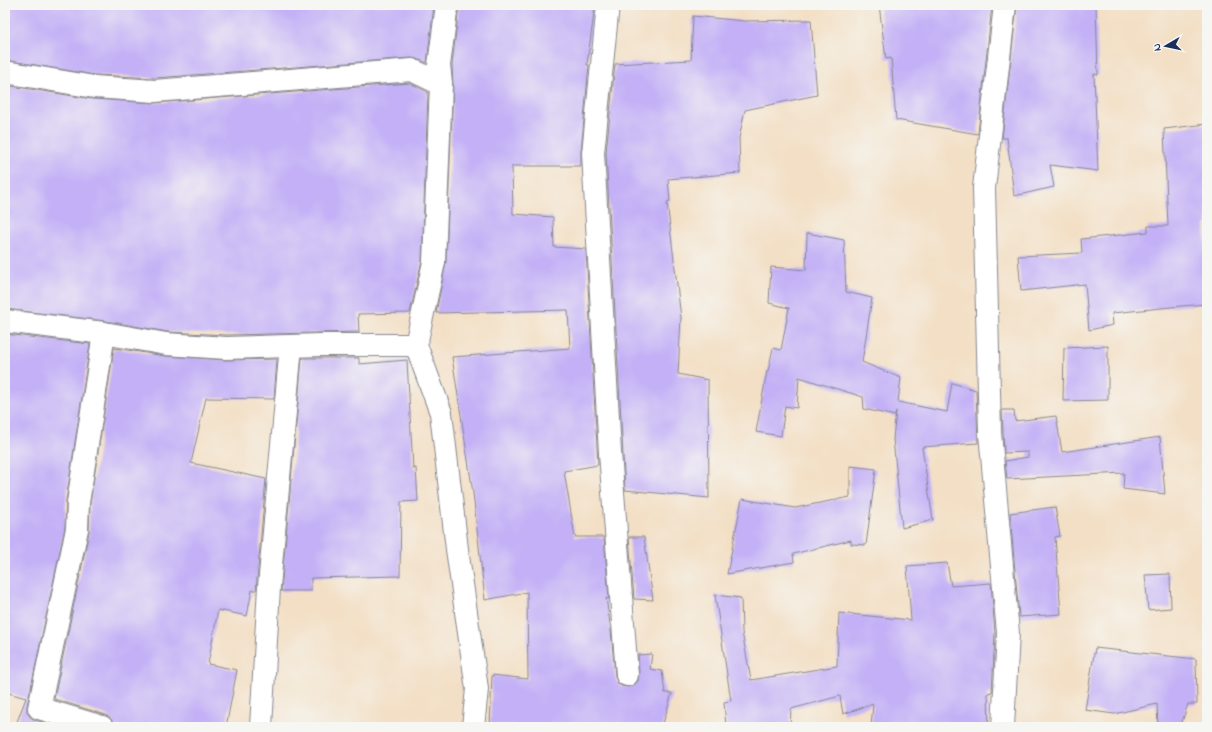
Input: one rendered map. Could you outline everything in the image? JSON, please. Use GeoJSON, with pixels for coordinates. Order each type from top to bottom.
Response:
{"type":"FeatureCollection","features":[{"type":"Feature","properties":{"kind":"street"},"geometry":{"type":"LineString","coordinates":[[447,5],[439,65],[441,84],[434,262],[416,345],[441,413],[457,549],[477,689],[473,727]]}},
{"type":"Feature","properties":{"kind":"street"},"geometry":{"type":"LineString","coordinates":[[608,5],[593,152],[610,453],[628,674]]}},
{"type":"Feature","properties":{"kind":"street"},"geometry":{"type":"LineString","coordinates":[[1003,727],[1008,633],[990,433],[984,188],[1005,5]]}},
{"type":"Feature","properties":{"kind":"street"},"geometry":{"type":"LineString","coordinates":[[5,72],[94,87],[155,91],[412,70],[441,84]]}},
{"type":"Feature","properties":{"kind":"street"},"geometry":{"type":"LineString","coordinates":[[5,321],[104,333],[166,344],[226,348],[321,344],[416,345]]}},
{"type":"Feature","properties":{"kind":"street"},"geometry":{"type":"LineString","coordinates":[[102,727],[39,708],[77,529],[78,503],[104,333]]}},
{"type":"Feature","properties":{"kind":"street"},"geometry":{"type":"LineString","coordinates":[[261,727],[269,587],[291,346]]}},
{"type":"Feature","properties":{"kind":"building"},"geometry":{"type":"Polygon","coordinates":[[[5,5],[434,5],[427,63],[411,58],[155,78],[95,75],[5,60],[5,5]]]}},
{"type":"Feature","properties":{"kind":"building"},"geometry":{"type":"Polygon","coordinates":[[[459,5],[595,5],[587,65],[589,65],[581,166],[512,166],[513,214],[553,217],[554,247],[586,249],[598,465],[564,471],[575,537],[604,537],[609,599],[606,598],[611,630],[615,676],[617,682],[621,686],[628,687],[634,685],[638,681],[639,674],[638,655],[652,654],[650,669],[662,671],[665,693],[672,693],[662,727],[490,727],[492,675],[528,679],[527,592],[485,600],[473,493],[452,357],[570,348],[568,310],[436,313],[446,262],[453,84],[452,65],[459,5]]]}},
{"type":"Feature","properties":{"kind":"building"},"geometry":{"type":"Polygon","coordinates":[[[879,5],[992,5],[978,134],[896,120],[891,58],[886,59],[879,5]]]}},
{"type":"Feature","properties":{"kind":"building"},"geometry":{"type":"Polygon","coordinates":[[[1017,5],[1096,5],[1098,75],[1094,74],[1098,171],[1050,165],[1054,187],[1014,196],[1007,138],[1002,138],[1017,5]]]}},
{"type":"Feature","properties":{"kind":"building"},"geometry":{"type":"Polygon","coordinates":[[[693,16],[744,21],[811,20],[817,95],[745,110],[739,138],[740,173],[668,179],[670,201],[667,202],[681,318],[678,374],[708,380],[709,498],[625,490],[606,153],[615,64],[691,60],[693,16]]]}},
{"type":"Feature","properties":{"kind":"building"},"geometry":{"type":"Polygon","coordinates":[[[410,83],[428,92],[422,260],[410,313],[358,314],[359,332],[226,335],[168,332],[106,321],[5,309],[5,85],[92,99],[154,103],[410,83]]]}},
{"type":"Feature","properties":{"kind":"building"},"geometry":{"type":"Polygon","coordinates":[[[1207,124],[1207,224],[1205,224],[1207,304],[1112,313],[1113,325],[1089,330],[1085,284],[1021,291],[1018,256],[1082,253],[1081,239],[1148,232],[1148,226],[1168,226],[1164,129],[1207,124]]]}},
{"type":"Feature","properties":{"kind":"building"},"geometry":{"type":"Polygon","coordinates":[[[807,233],[844,240],[846,292],[872,298],[862,362],[901,378],[898,402],[947,412],[952,383],[976,390],[978,443],[922,447],[933,520],[902,528],[893,439],[896,411],[895,416],[864,409],[863,397],[799,377],[797,408],[785,406],[781,436],[756,432],[767,371],[773,348],[781,350],[789,308],[769,303],[771,267],[806,270],[807,233]]]}},
{"type":"Feature","properties":{"kind":"building"},"geometry":{"type":"Polygon","coordinates":[[[5,334],[90,344],[66,501],[65,527],[27,706],[27,712],[30,717],[35,720],[59,727],[15,727],[26,698],[5,692],[5,334]]]}},
{"type":"Feature","properties":{"kind":"building"},"geometry":{"type":"Polygon","coordinates":[[[1108,346],[1108,400],[1063,401],[1064,348],[1108,346]]]}},
{"type":"Feature","properties":{"kind":"building"},"geometry":{"type":"Polygon","coordinates":[[[114,348],[165,356],[225,360],[277,359],[274,399],[206,398],[191,463],[266,479],[256,590],[252,590],[247,616],[218,610],[208,664],[237,670],[226,727],[114,727],[111,719],[106,715],[54,699],[89,532],[90,504],[114,348]]]}},
{"type":"Feature","properties":{"kind":"building"},"geometry":{"type":"Polygon","coordinates":[[[302,358],[359,358],[359,364],[407,360],[413,469],[416,468],[418,501],[401,502],[400,576],[311,578],[311,591],[281,591],[302,358]]]}},
{"type":"Feature","properties":{"kind":"building"},"geometry":{"type":"Polygon","coordinates":[[[1002,410],[1014,410],[1015,421],[1056,416],[1062,452],[1160,437],[1165,494],[1123,489],[1124,473],[1007,479],[1005,461],[1028,457],[1028,452],[1004,453],[1002,410]]]}},
{"type":"Feature","properties":{"kind":"building"},"geometry":{"type":"Polygon","coordinates":[[[850,466],[876,469],[866,545],[851,544],[851,540],[793,554],[794,562],[727,574],[742,499],[795,508],[850,497],[850,466]]]}},
{"type":"Feature","properties":{"kind":"building"},"geometry":{"type":"Polygon","coordinates":[[[1055,507],[1060,536],[1055,537],[1061,614],[1019,617],[1010,513],[1055,507]]]}},
{"type":"Feature","properties":{"kind":"building"},"geometry":{"type":"Polygon","coordinates":[[[629,537],[644,537],[653,600],[634,599],[629,537]]]}},
{"type":"Feature","properties":{"kind":"building"},"geometry":{"type":"Polygon","coordinates":[[[947,563],[951,586],[991,583],[995,633],[992,692],[988,693],[989,727],[871,727],[873,704],[843,714],[840,696],[791,709],[790,727],[726,727],[724,702],[731,701],[715,595],[741,598],[742,632],[751,680],[837,666],[839,613],[911,620],[907,566],[947,563]]]}},
{"type":"Feature","properties":{"kind":"building"},"geometry":{"type":"Polygon","coordinates":[[[1170,574],[1171,608],[1148,610],[1145,575],[1170,574]]]}},
{"type":"Feature","properties":{"kind":"building"},"geometry":{"type":"Polygon","coordinates":[[[1095,648],[1196,659],[1197,704],[1188,704],[1181,725],[1158,726],[1157,704],[1114,714],[1085,710],[1095,648]]]}}]}
